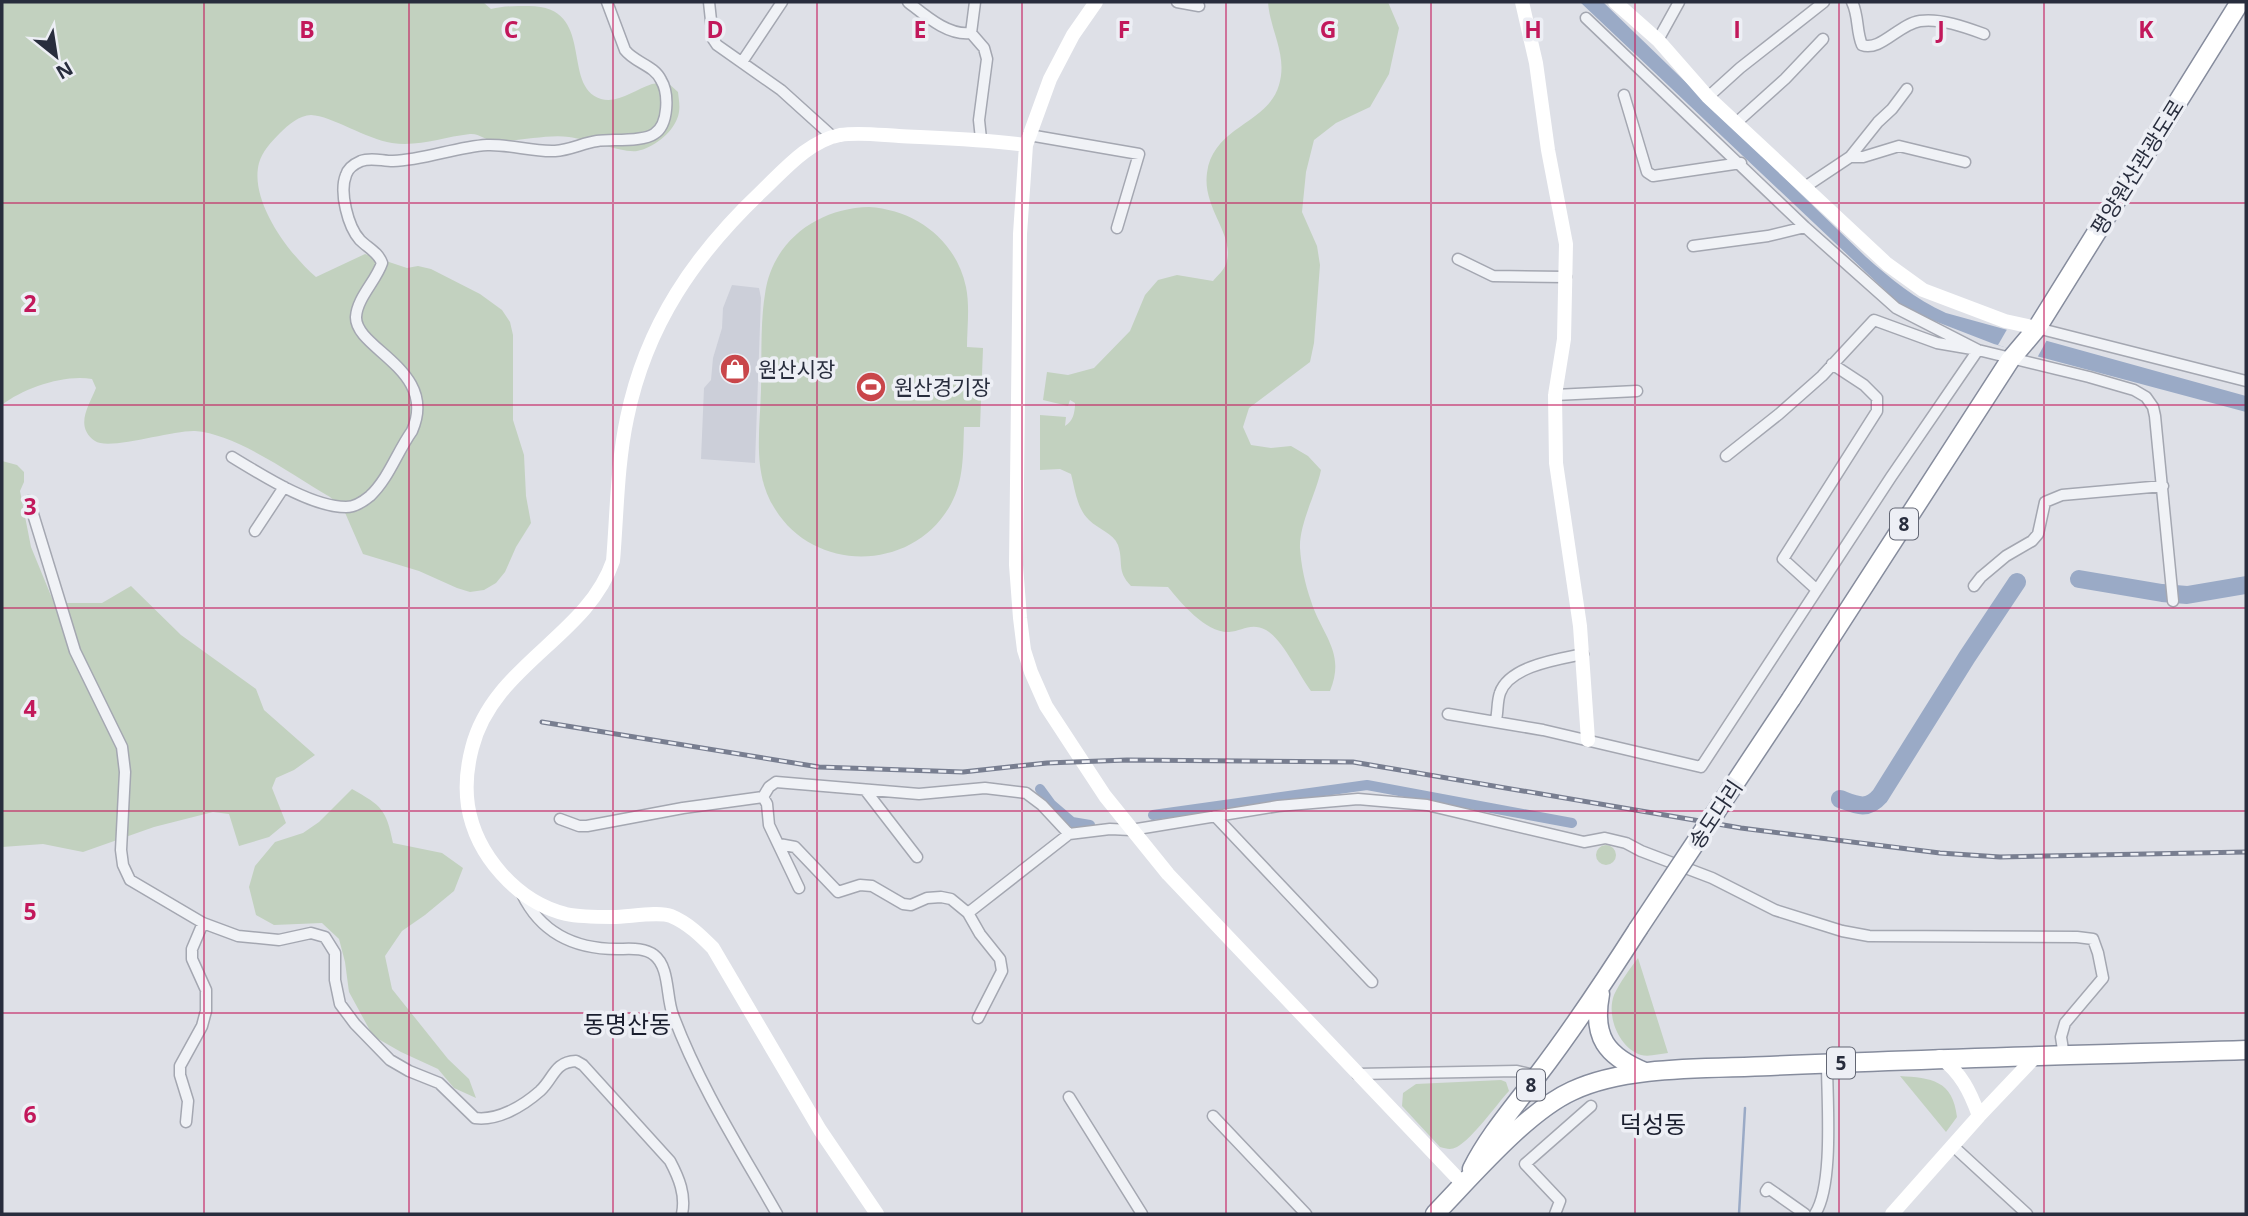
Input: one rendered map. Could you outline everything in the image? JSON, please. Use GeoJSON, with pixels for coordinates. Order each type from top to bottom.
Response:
{"type":"FeatureCollection","features":[{"type":"Feature","properties":{"kind":"highway","name":"평양원산관광도로"},"geometry":{"type":"LineString","coordinates":[[2035,330],[2240,2]]}},
{"type":"Feature","properties":{"kind":"highway","name":"8"},"geometry":{"type":"LineString","coordinates":[[2015,356],[2035,330]]}},
{"type":"Feature","properties":{"kind":"highway","name":"송도다리"},"geometry":{"type":"LineString","coordinates":[[1601,987],[2015,356]]}},
{"type":"Feature","properties":{"kind":"highway","name":"8"},"geometry":{"type":"LineString","coordinates":[[1601,987],[1596,1015],[1609,1051],[1622,1063],[1648,1073]]}},
{"type":"Feature","properties":{"kind":"highway","name":"8"},"geometry":{"type":"LineString","coordinates":[[1464,1185],[1484,1146],[1601,987]]}},
{"type":"Feature","properties":{"kind":"highway","name":"5"},"geometry":{"type":"LineString","coordinates":[[1648,1073],[1940,1057],[2035,1057],[2246,1050]]}},
{"type":"Feature","properties":{"kind":"highway"},"geometry":{"type":"LineString","coordinates":[[1435,1214],[1509,1138],[1543,1109],[1570,1091],[1598,1080],[1648,1073]]}},
{"type":"Feature","properties":{"kind":"street"},"geometry":{"type":"LineString","coordinates":[[232,457],[284,487],[335,506],[347,507],[362,502],[376,490],[416,423],[415,398],[400,368],[363,334],[357,324],[357,311],[382,262],[352,229],[345,201],[347,172],[363,160],[409,160],[486,145],[555,151],[596,141],[655,134],[664,117],[666,102],[662,81],[656,72],[625,50],[607,2]]}},
{"type":"Feature","properties":{"kind":"street"},"geometry":{"type":"LineString","coordinates":[[709,2],[713,39],[717,46],[781,90],[834,137]]}},
{"type":"Feature","properties":{"kind":"street"},"geometry":{"type":"LineString","coordinates":[[742,62],[782,2]]}},
{"type":"Feature","properties":{"kind":"street"},"geometry":{"type":"LineString","coordinates":[[908,2],[943,27],[960,34],[971,33]]}},
{"type":"Feature","properties":{"kind":"street"},"geometry":{"type":"LineString","coordinates":[[975,2],[971,33],[984,48],[987,59],[979,120],[981,139]]}},
{"type":"Feature","properties":{"kind":"street"},"geometry":{"type":"LineString","coordinates":[[1096,2],[1073,35],[1050,79],[1027,140],[1020,234],[1016,565],[1024,650],[1046,706],[1105,796],[1167,874],[1464,1185]]}},
{"type":"Feature","properties":{"kind":"street"},"geometry":{"type":"LineString","coordinates":[[1177,2],[1199,6]]}},
{"type":"Feature","properties":{"kind":"street"},"geometry":{"type":"LineString","coordinates":[[1522,2],[1536,63],[1548,150],[1566,244],[1564,339],[1555,395],[1556,463],[1583,654],[1588,740]]}},
{"type":"Feature","properties":{"kind":"street"},"geometry":{"type":"LineString","coordinates":[[1615,2],[1658,40],[1708,97],[1888,264],[1923,290],[2035,330],[2246,381]]}},
{"type":"Feature","properties":{"kind":"street"},"geometry":{"type":"LineString","coordinates":[[1658,40],[1679,2]]}},
{"type":"Feature","properties":{"kind":"street"},"geometry":{"type":"LineString","coordinates":[[1708,97],[1740,68],[1824,2]]}},
{"type":"Feature","properties":{"kind":"street"},"geometry":{"type":"LineString","coordinates":[[1852,2],[1856,9],[1859,38],[1862,45],[1868,48],[1876,46],[1909,23],[1923,20],[1962,26],[1984,34]]}},
{"type":"Feature","properties":{"kind":"street"},"geometry":{"type":"LineString","coordinates":[[1586,18],[1741,163],[1805,227],[1896,308],[1978,351]]}},
{"type":"Feature","properties":{"kind":"street"},"geometry":{"type":"LineString","coordinates":[[1736,122],[1785,79],[1823,39]]}},
{"type":"Feature","properties":{"kind":"street"},"geometry":{"type":"LineString","coordinates":[[1805,187],[1850,157],[1907,89]]}},
{"type":"Feature","properties":{"kind":"street"},"geometry":{"type":"LineString","coordinates":[[1624,95],[1647,172],[1653,176],[1741,163]]}},
{"type":"Feature","properties":{"kind":"street"},"geometry":{"type":"LineString","coordinates":[[877,1214],[820,1130],[713,948],[694,929],[669,915],[567,915],[547,908],[522,893],[494,864],[471,821],[466,786],[468,764],[474,740],[485,716],[506,685],[587,606],[607,580],[613,561],[626,421],[641,364],[665,314],[690,270],[734,218],[795,160],[814,146],[834,137],[860,134],[1027,140],[1139,154],[1117,228]]}},
{"type":"Feature","properties":{"kind":"street"},"geometry":{"type":"LineString","coordinates":[[1850,157],[1863,157],[1899,146],[1965,162]]}},
{"type":"Feature","properties":{"kind":"street"},"geometry":{"type":"LineString","coordinates":[[1693,246],[1768,236],[1805,227]]}},
{"type":"Feature","properties":{"kind":"street"},"geometry":{"type":"LineString","coordinates":[[1458,259],[1493,276],[1566,277]]}},
{"type":"Feature","properties":{"kind":"street"},"geometry":{"type":"LineString","coordinates":[[1726,456],[1779,414],[1874,320],[1937,343],[2015,356],[2134,390],[2146,397],[2155,416],[2173,601]]}},
{"type":"Feature","properties":{"kind":"street"},"geometry":{"type":"LineString","coordinates":[[1448,713],[1496,720],[1701,767],[1978,351]]}},
{"type":"Feature","properties":{"kind":"street"},"geometry":{"type":"LineString","coordinates":[[1817,590],[1783,559],[1877,411],[1878,398],[1864,385],[1832,364]]}},
{"type":"Feature","properties":{"kind":"street"},"geometry":{"type":"LineString","coordinates":[[1555,395],[1637,391]]}},
{"type":"Feature","properties":{"kind":"street"},"geometry":{"type":"LineString","coordinates":[[1974,586],[2006,556],[2032,541],[2038,534],[2045,502],[2062,495],[2163,486]]}},
{"type":"Feature","properties":{"kind":"street"},"geometry":{"type":"LineString","coordinates":[[255,531],[284,487]]}},
{"type":"Feature","properties":{"kind":"street"},"geometry":{"type":"LineString","coordinates":[[29,501],[75,650],[122,747],[125,772],[121,850],[123,864],[130,880],[203,923],[238,936],[279,940],[310,933],[325,937],[335,953],[335,980],[340,1004],[355,1024],[390,1060],[439,1083],[475,1118],[491,1117],[511,1110],[529,1099],[540,1091],[560,1065],[576,1061],[583,1065],[670,1161],[679,1177],[684,1199],[682,1214]]}},
{"type":"Feature","properties":{"kind":"street"},"geometry":{"type":"LineString","coordinates":[[1496,720],[1504,684],[1518,673],[1534,666],[1583,654]]}},
{"type":"Feature","properties":{"kind":"street"},"geometry":{"type":"LineString","coordinates":[[560,819],[579,827],[763,797],[776,782],[919,794],[985,788],[1026,793],[1042,805],[1069,834]]}},
{"type":"Feature","properties":{"kind":"street"},"geometry":{"type":"LineString","coordinates":[[866,791],[917,857]]}},
{"type":"Feature","properties":{"kind":"street"},"geometry":{"type":"LineString","coordinates":[[763,797],[769,825],[799,888]]}},
{"type":"Feature","properties":{"kind":"street"},"geometry":{"type":"LineString","coordinates":[[968,913],[1069,834],[1111,829],[1131,830],[1278,806],[1358,799],[1427,806],[1584,842],[1605,838],[1626,843],[1712,878],[1775,910],[1842,931],[1869,936],[2093,939],[2103,978],[2065,1023],[2061,1037],[2064,1056]]}},
{"type":"Feature","properties":{"kind":"street"},"geometry":{"type":"LineString","coordinates":[[1215,816],[1372,982]]}},
{"type":"Feature","properties":{"kind":"street"},"geometry":{"type":"LineString","coordinates":[[779,844],[795,848],[838,892],[860,885],[872,886],[903,904],[911,905],[927,898],[941,897],[951,899],[968,913],[1000,960],[1002,971],[978,1018]]}},
{"type":"Feature","properties":{"kind":"street"},"geometry":{"type":"LineString","coordinates":[[522,893],[532,912],[547,929],[559,937],[587,947],[643,950],[654,955],[661,964],[672,1013],[705,1088],[777,1214]]}},
{"type":"Feature","properties":{"kind":"street"},"geometry":{"type":"LineString","coordinates":[[186,1122],[188,1101],[180,1066],[202,1026],[206,1011],[206,990],[192,959],[192,949],[203,923]]}},
{"type":"Feature","properties":{"kind":"street"},"geometry":{"type":"LineString","coordinates":[[1940,1057],[1954,1068],[1969,1088],[1979,1116]]}},
{"type":"Feature","properties":{"kind":"street"},"geometry":{"type":"LineString","coordinates":[[1892,1214],[2035,1057]]}},
{"type":"Feature","properties":{"kind":"street"},"geometry":{"type":"LineString","coordinates":[[1815,1214],[1822,1200],[1827,1157],[1827,1063]]}},
{"type":"Feature","properties":{"kind":"street"},"geometry":{"type":"LineString","coordinates":[[1356,1074],[1517,1071],[1538,1076]]}},
{"type":"Feature","properties":{"kind":"street"},"geometry":{"type":"LineString","coordinates":[[1069,1097],[1142,1214]]}},
{"type":"Feature","properties":{"kind":"street"},"geometry":{"type":"LineString","coordinates":[[1555,1214],[1560,1201],[1525,1164],[1591,1106]]}},
{"type":"Feature","properties":{"kind":"street"},"geometry":{"type":"LineString","coordinates":[[1213,1116],[1306,1214]]}},
{"type":"Feature","properties":{"kind":"street"},"geometry":{"type":"LineString","coordinates":[[1953,1146],[2026,1214]]}},
{"type":"Feature","properties":{"kind":"street"},"geometry":{"type":"LineString","coordinates":[[1766,1191],[1768,1188],[1805,1214]]}},
{"type":"Feature","properties":{"kind":"shaded area","name":"원산시장"},"geometry":{"type":"Polygon","coordinates":[[[732,285],[759,288],[761,298],[755,463],[701,459],[704,388],[711,380],[713,358],[722,328],[723,308],[732,285]]]}},
{"type":"Feature","properties":{"kind":"green space"},"geometry":{"type":"Polygon","coordinates":[[[2,2],[483,2],[491,9],[529,6],[550,9],[563,19],[571,32],[582,79],[589,91],[601,99],[620,98],[656,83],[668,83],[678,92],[679,112],[674,125],[655,144],[637,151],[560,136],[495,141],[470,134],[421,143],[392,143],[329,119],[307,115],[287,127],[260,159],[257,178],[266,210],[283,241],[316,277],[365,254],[407,268],[418,266],[431,269],[480,294],[502,310],[510,322],[513,335],[513,420],[524,455],[526,496],[531,523],[505,572],[496,583],[484,590],[470,592],[419,571],[363,554],[343,508],[283,468],[229,440],[195,431],[113,444],[95,441],[85,429],[84,422],[96,388],[92,379],[70,379],[45,384],[21,393],[2,405],[2,2]]]}},
{"type":"Feature","properties":{"kind":"green space"},"geometry":{"type":"Polygon","coordinates":[[[1268,2],[1388,2],[1399,28],[1389,74],[1370,107],[1336,123],[1314,140],[1306,172],[1302,212],[1317,246],[1320,265],[1310,362],[1249,408],[1243,427],[1251,445],[1271,448],[1291,446],[1308,456],[1321,470],[1302,529],[1300,548],[1309,595],[1334,655],[1334,677],[1330,691],[1311,691],[1285,649],[1266,630],[1251,627],[1229,632],[1220,631],[1195,616],[1168,587],[1131,586],[1122,571],[1118,545],[1113,537],[1085,515],[1071,474],[1060,469],[1040,470],[1040,415],[1066,417],[1065,426],[1072,419],[1075,407],[1075,403],[1070,400],[1068,406],[1043,400],[1047,372],[1068,375],[1094,368],[1130,331],[1145,295],[1158,280],[1177,275],[1213,281],[1225,266],[1227,243],[1209,198],[1207,173],[1211,157],[1219,145],[1264,109],[1279,85],[1280,53],[1268,2]]]}},
{"type":"Feature","properties":{"kind":"green space","name":"원산경기장"},"geometry":{"type":"Polygon","coordinates":[[[850,209],[886,209],[918,221],[943,242],[961,270],[966,287],[967,347],[983,348],[980,427],[964,427],[961,476],[951,504],[934,526],[914,543],[890,553],[864,556],[839,554],[814,545],[793,530],[775,509],[768,495],[760,467],[759,436],[763,306],[769,275],[777,258],[800,231],[816,221],[850,209]]]}},
{"type":"Feature","properties":{"kind":"green space"},"geometry":{"type":"Polygon","coordinates":[[[2,461],[17,465],[24,472],[20,491],[31,547],[54,603],[102,603],[131,586],[181,635],[256,689],[264,710],[315,755],[294,770],[276,778],[272,788],[286,823],[269,837],[239,846],[229,814],[213,812],[154,827],[83,852],[43,844],[2,847],[2,461]]]}},
{"type":"Feature","properties":{"kind":"green space"},"geometry":{"type":"Polygon","coordinates":[[[352,789],[370,800],[385,815],[393,843],[442,853],[463,868],[454,891],[402,931],[385,956],[392,989],[448,1059],[469,1079],[476,1098],[454,1088],[438,1069],[373,1036],[349,992],[339,939],[322,923],[274,925],[256,915],[249,887],[255,866],[275,842],[303,833],[319,822],[352,789]]]}},
{"type":"Feature","properties":{"kind":"green space"},"geometry":{"type":"Polygon","coordinates":[[[1602,845],[1610,845],[1616,855],[1610,865],[1602,865],[1596,859],[1596,851],[1602,845]]]}},
{"type":"Feature","properties":{"kind":"green space"},"geometry":{"type":"Polygon","coordinates":[[[1638,958],[1668,1053],[1644,1056],[1633,1051],[1626,1046],[1613,1021],[1614,995],[1638,958]]]}},
{"type":"Feature","properties":{"kind":"green space"},"geometry":{"type":"Polygon","coordinates":[[[1900,1076],[1931,1080],[1939,1083],[1951,1095],[1957,1117],[1946,1132],[1900,1076]]]}},
{"type":"Feature","properties":{"kind":"green space"},"geometry":{"type":"Polygon","coordinates":[[[1501,1080],[1506,1082],[1509,1091],[1470,1136],[1453,1149],[1440,1147],[1402,1106],[1403,1093],[1416,1084],[1501,1080]]]}},
{"type":"Feature","properties":{"kind":"water"},"geometry":{"type":"Polygon","coordinates":[[[1580,2],[1603,2],[1866,257],[1914,295],[1946,313],[2246,396],[2246,412],[1994,344],[1906,310],[1580,2]]]}},
{"type":"Feature","properties":{"kind":"pier"},"geometry":{"type":"Polygon","coordinates":[[[2009,326],[2048,338],[2037,358],[1998,345],[2009,326]]]}},
{"type":"Feature","properties":{"kind":"waterway"},"geometry":{"type":"LineString","coordinates":[[2079,579],[2187,595],[2246,585]]}},
{"type":"Feature","properties":{"kind":"waterway"},"geometry":{"type":"LineString","coordinates":[[1840,799],[1856,805],[1866,805],[1880,796],[2017,582]]}},
{"type":"Feature","properties":{"kind":"waterway"},"geometry":{"type":"LineString","coordinates":[[1153,815],[1367,785],[1572,823]]}},
{"type":"Feature","properties":{"kind":"waterway"},"geometry":{"type":"LineString","coordinates":[[1040,789],[1051,804],[1072,822],[1090,825]]}},
{"type":"Feature","properties":{"kind":"waterway"},"geometry":{"type":"LineString","coordinates":[[1739,1214],[1745,1108]]}},
{"type":"Feature","properties":{"kind":"railway"},"geometry":{"type":"LineString","coordinates":[[542,722],[819,767],[963,772],[1047,763],[1127,760],[1353,762],[1741,828],[1940,853],[2000,857],[2246,852]]}},
{"type":"Feature","properties":{"kind":"place","name":"원산시장"},"geometry":{"type":"Point","coordinates":[735,369]}},
{"type":"Feature","properties":{"kind":"place","name":"원산경기장"},"geometry":{"type":"Point","coordinates":[871,387]}},
{"type":"Feature","properties":{"kind":"district","name":"동명산동"},"geometry":{"type":"Point","coordinates":[627,1023]}},
{"type":"Feature","properties":{"kind":"district","name":"덕성동"},"geometry":{"type":"Point","coordinates":[1653,1123]}}]}
